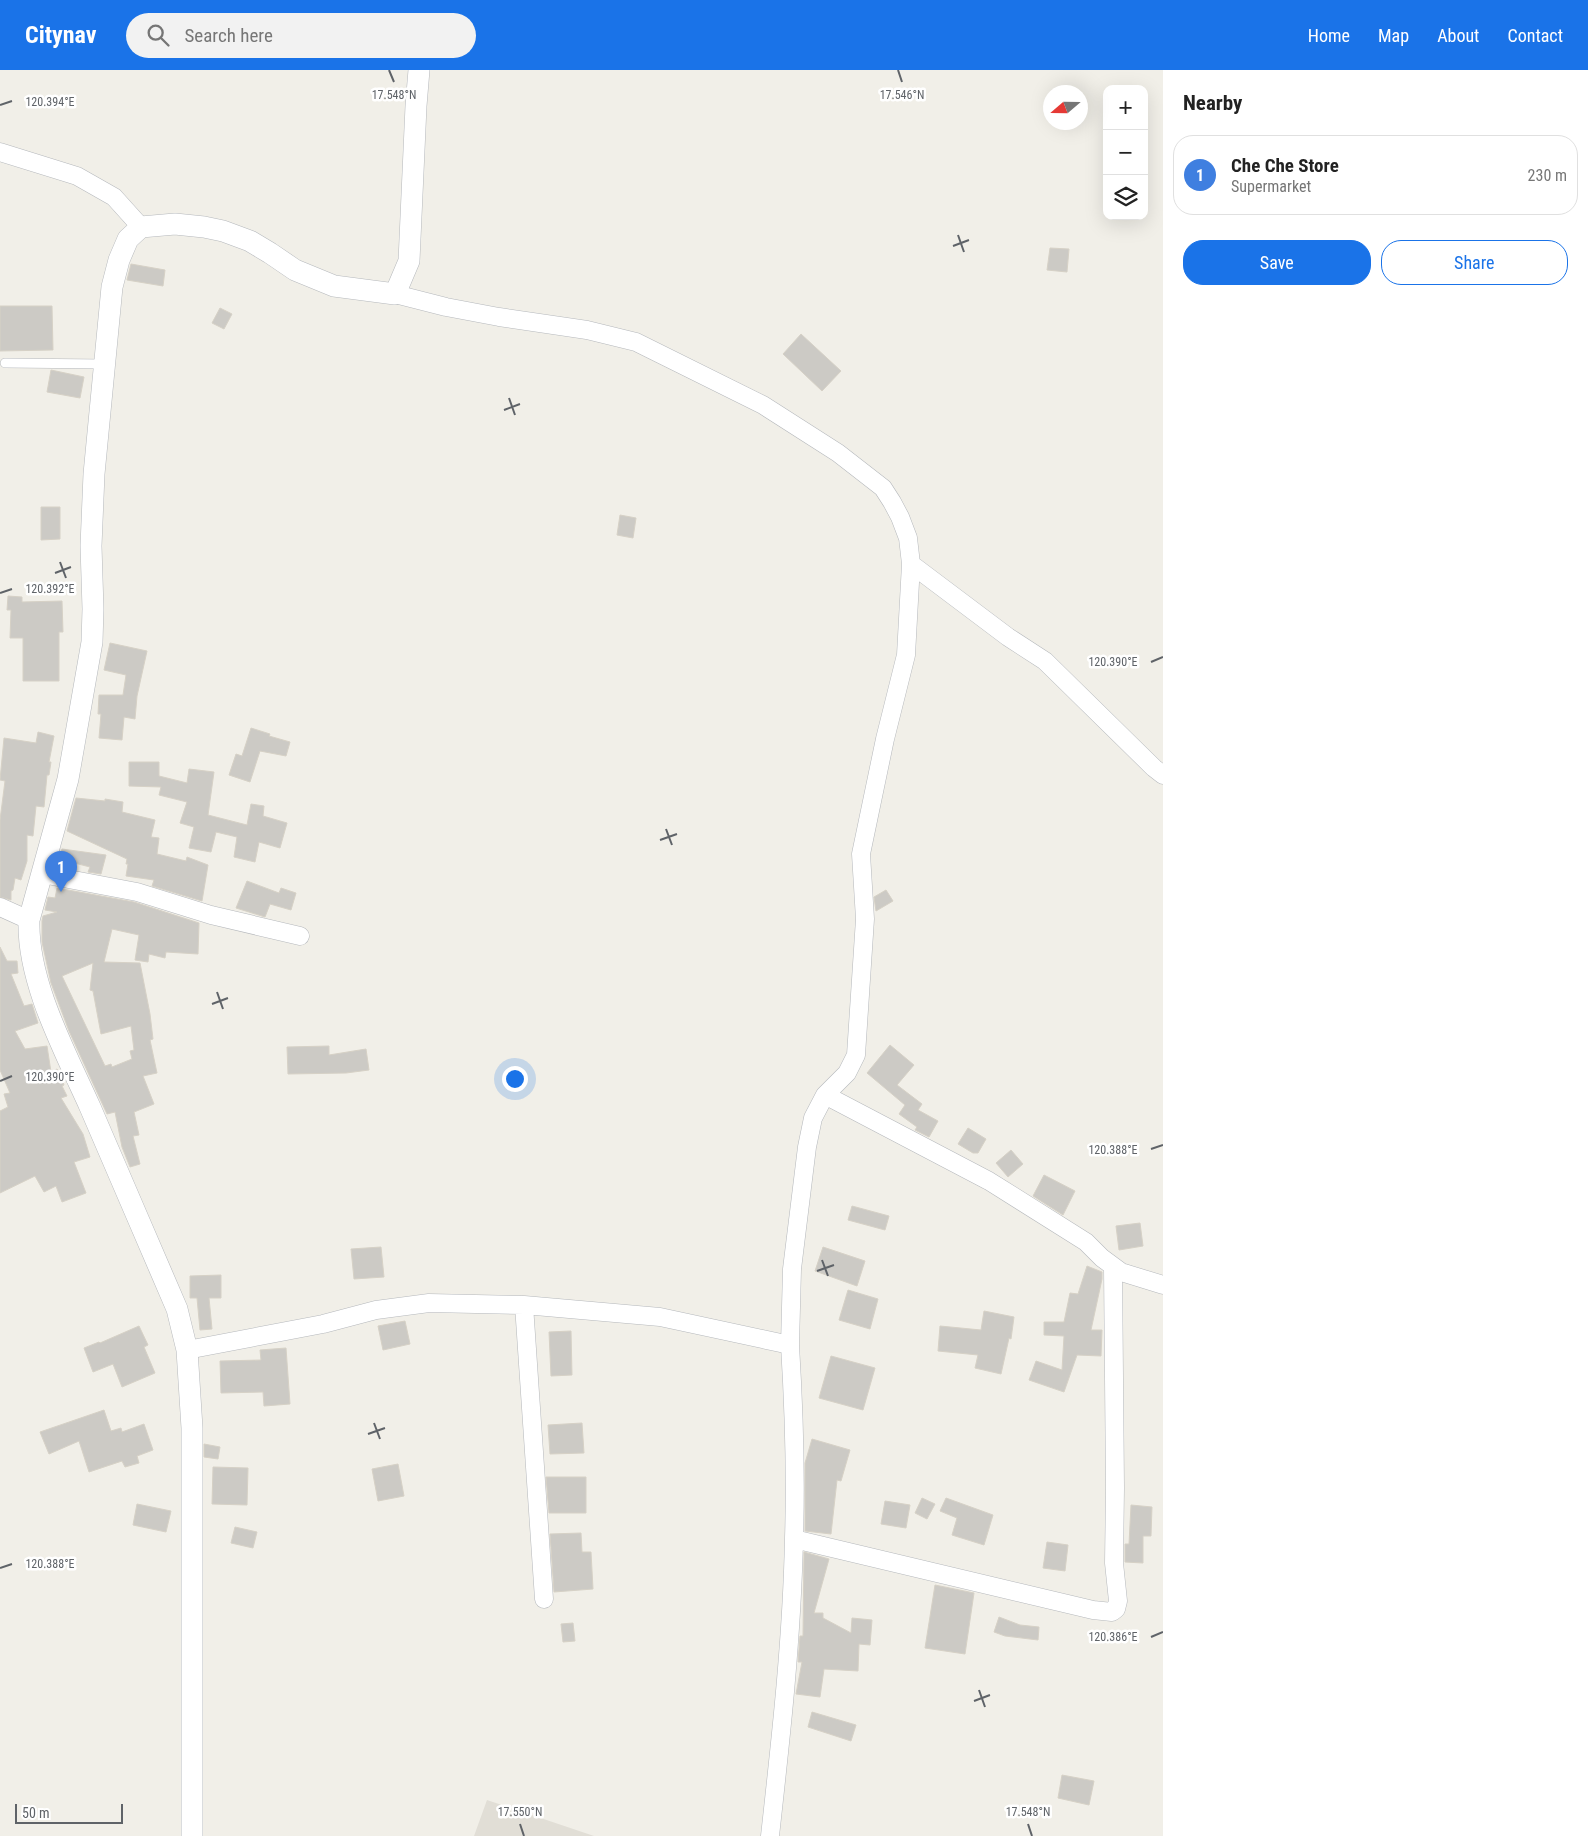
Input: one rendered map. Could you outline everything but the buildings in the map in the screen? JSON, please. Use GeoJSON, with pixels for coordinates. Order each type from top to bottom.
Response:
{"type":"FeatureCollection","features":[{"type":"Feature","properties":{"kind":"street"},"geometry":{"type":"LineString","coordinates":[[395,294],[409,261],[419,70]]}},
{"type":"Feature","properties":{"kind":"street"},"geometry":{"type":"LineString","coordinates":[[0,152],[77,176],[114,197],[141,227]]}},
{"type":"Feature","properties":{"kind":"street"},"geometry":{"type":"LineString","coordinates":[[192,1836],[192,1446],[188,1350],[177,1309],[53,1022],[33,967],[29,940],[29,920],[68,779],[92,642],[91,546],[94,474],[112,287],[119,260],[128,239],[141,227],[175,224],[222,231],[250,241],[295,270],[334,286],[395,294],[499,318],[587,330],[636,342],[763,405],[838,453],[882,488],[900,516],[908,538],[911,564],[906,655],[883,748],[861,854],[864,919],[856,1055],[846,1073],[825,1095],[813,1118],[807,1147],[792,1269],[790,1345],[794,1413],[794,1539],[785,1687],[770,1836]]}},
{"type":"Feature","properties":{"kind":"street"},"geometry":{"type":"LineString","coordinates":[[911,564],[1008,637],[1045,661],[1163,775]]}},
{"type":"Feature","properties":{"kind":"street"},"geometry":{"type":"LineString","coordinates":[[42,874],[137,892],[211,915],[300,936]]}},
{"type":"Feature","properties":{"kind":"street"},"geometry":{"type":"LineString","coordinates":[[0,907],[29,920]]}},
{"type":"Feature","properties":{"kind":"street"},"geometry":{"type":"LineString","coordinates":[[825,1095],[990,1181],[1086,1242],[1120,1272],[1163,1286]]}},
{"type":"Feature","properties":{"kind":"street"},"geometry":{"type":"LineString","coordinates":[[794,1539],[1093,1610],[1112,1612],[1116,1609],[1118,1601],[1114,1563],[1113,1267]]}},
{"type":"Feature","properties":{"kind":"street"},"geometry":{"type":"LineString","coordinates":[[188,1350],[323,1324],[376,1310],[429,1303],[524,1305],[660,1317],[790,1345]]}},
{"type":"Feature","properties":{"kind":"street"},"geometry":{"type":"LineString","coordinates":[[524,1305],[544,1599]]}},
{"type":"Feature","properties":{"kind":"lane"},"geometry":{"type":"LineString","coordinates":[[5,363],[105,364]]}},
{"type":"Feature","properties":{"kind":"shaded area"},"geometry":{"type":"Polygon","coordinates":[[[487,1800],[594,1836],[474,1836],[487,1800]]]}},
{"type":"Feature","properties":{"kind":"place","name":"Che Che Store"},"geometry":{"type":"Point","coordinates":[61,892]}}]}
